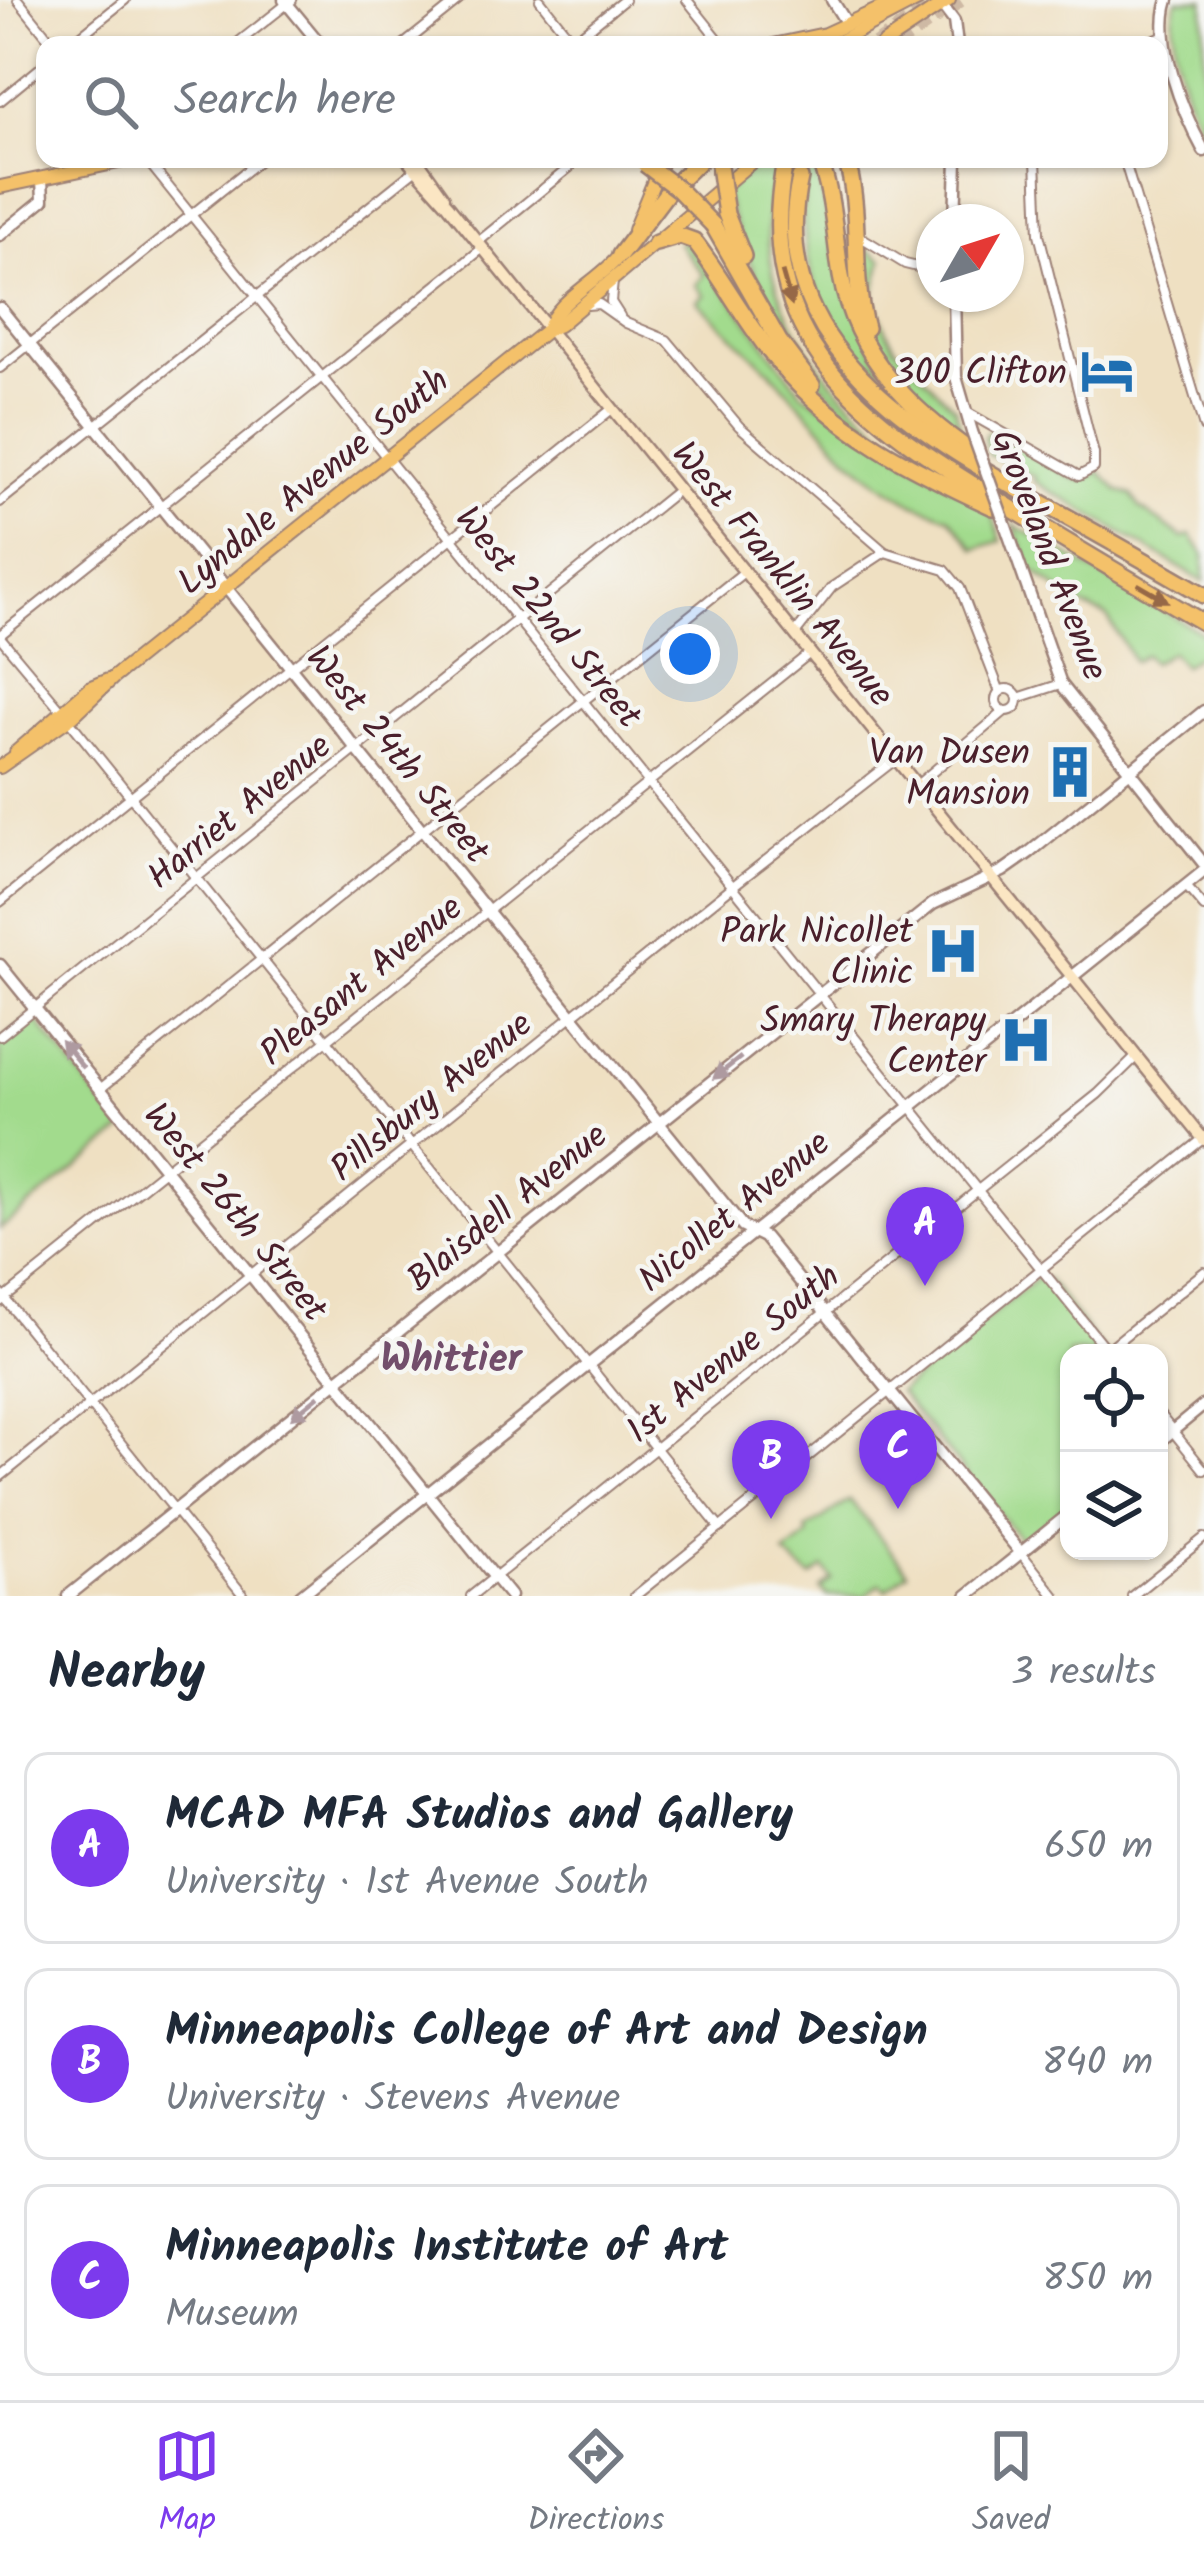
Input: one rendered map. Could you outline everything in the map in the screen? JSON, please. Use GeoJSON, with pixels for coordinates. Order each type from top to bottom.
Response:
{"type":"FeatureCollection","features":[{"type":"Feature","properties":{"kind":"highway"},"geometry":{"type":"LineString","coordinates":[[649,168],[719,219]]}},
{"type":"Feature","properties":{"kind":"highway"},"geometry":{"type":"LineString","coordinates":[[620,255],[692,168]]}},
{"type":"Feature","properties":{"kind":"highway"},"geometry":{"type":"LineString","coordinates":[[718,168],[719,219],[772,331],[842,419],[889,457]]}},
{"type":"Feature","properties":{"kind":"highway"},"geometry":{"type":"LineString","coordinates":[[822,168],[833,200],[846,298],[874,358],[902,394],[943,432],[1109,541]]}},
{"type":"Feature","properties":{"kind":"highway"},"geometry":{"type":"LineString","coordinates":[[848,168],[864,321],[879,359],[902,394]]}},
{"type":"Feature","properties":{"kind":"highway"},"geometry":{"type":"LineString","coordinates":[[1204,595],[949,449],[901,415],[856,373],[825,331],[804,286],[791,176],[778,235],[784,283],[801,327],[832,373],[919,451],[1204,623]]}},
{"type":"Feature","properties":{"kind":"highway"},"geometry":{"type":"LineString","coordinates":[[656,244],[680,236],[694,241],[787,373],[824,409],[889,457],[1103,563]]}},
{"type":"Feature","properties":{"kind":"main road"},"geometry":{"type":"LineString","coordinates":[[818,36],[899,0]]}},
{"type":"Feature","properties":{"kind":"main road"},"geometry":{"type":"LineString","coordinates":[[849,36],[918,0]]}},
{"type":"Feature","properties":{"kind":"main road"},"geometry":{"type":"LineString","coordinates":[[895,36],[943,2]]}},
{"type":"Feature","properties":{"kind":"main road"},"geometry":{"type":"LineString","coordinates":[[0,184],[72,168]]}},
{"type":"Feature","properties":{"kind":"main road"},"geometry":{"type":"LineString","coordinates":[[0,184],[92,168]]}},
{"type":"Feature","properties":{"kind":"main road","name":"West Franklin Avenue"},"geometry":{"type":"LineString","coordinates":[[422,168],[1204,1138]]}},
{"type":"Feature","properties":{"kind":"main road"},"geometry":{"type":"LineString","coordinates":[[548,329],[551,316],[620,255],[659,168]]}},
{"type":"Feature","properties":{"kind":"main road"},"geometry":{"type":"LineString","coordinates":[[548,329],[613,281],[745,168]]}},
{"type":"Feature","properties":{"kind":"main road","name":"Lyndale Avenue South"},"geometry":{"type":"LineString","coordinates":[[6,763],[91,687],[114,677],[548,329]]}},
{"type":"Feature","properties":{"kind":"street"},"geometry":{"type":"LineString","coordinates":[[18,0],[47,36]]}},
{"type":"Feature","properties":{"kind":"street"},"geometry":{"type":"LineString","coordinates":[[80,36],[125,0]]}},
{"type":"Feature","properties":{"kind":"street"},"geometry":{"type":"LineString","coordinates":[[414,36],[459,0]]}},
{"type":"Feature","properties":{"kind":"street"},"geometry":{"type":"LineString","coordinates":[[540,0],[569,36]]}},
{"type":"Feature","properties":{"kind":"street"},"geometry":{"type":"LineString","coordinates":[[583,36],[625,0]]}},
{"type":"Feature","properties":{"kind":"street"},"geometry":{"type":"LineString","coordinates":[[686,0],[716,36]]}},
{"type":"Feature","properties":{"kind":"street"},"geometry":{"type":"LineString","coordinates":[[1166,35],[1162,20],[1168,0]]}},
{"type":"Feature","properties":{"kind":"street"},"geometry":{"type":"LineString","coordinates":[[246,36],[288,1],[313,36]]}},
{"type":"Feature","properties":{"kind":"street"},"geometry":{"type":"LineString","coordinates":[[838,2],[847,24]]}},
{"type":"Feature","properties":{"kind":"street"},"geometry":{"type":"LineString","coordinates":[[943,2],[956,36]]}},
{"type":"Feature","properties":{"kind":"street"},"geometry":{"type":"LineString","coordinates":[[1168,44],[1185,116],[1204,151]]}},
{"type":"Feature","properties":{"kind":"street"},"geometry":{"type":"LineString","coordinates":[[0,101],[36,71]]}},
{"type":"Feature","properties":{"kind":"street","name":"West 22nd Street"},"geometry":{"type":"LineString","coordinates":[[153,168],[1102,1344]]}},
{"type":"Feature","properties":{"kind":"street"},"geometry":{"type":"LineString","coordinates":[[0,368],[250,168]]}},
{"type":"Feature","properties":{"kind":"street"},"geometry":{"type":"LineString","coordinates":[[0,502],[411,168]]}},
{"type":"Feature","properties":{"kind":"street"},"geometry":{"type":"LineString","coordinates":[[566,168],[322,377],[0,636],[720,1528]]}},
{"type":"Feature","properties":{"kind":"street"},"geometry":{"type":"LineString","coordinates":[[956,204],[957,168]]}},
{"type":"Feature","properties":{"kind":"street"},"geometry":{"type":"LineString","coordinates":[[965,411],[1079,476],[1094,468],[1039,233],[1036,168]]}},
{"type":"Feature","properties":{"kind":"street"},"geometry":{"type":"LineString","coordinates":[[1127,168],[1204,427]]}},
{"type":"Feature","properties":{"kind":"street"},"geometry":{"type":"LineString","coordinates":[[0,235],[43,200],[42,179]]}},
{"type":"Feature","properties":{"kind":"street"},"geometry":{"type":"LineString","coordinates":[[856,234],[916,267]]}},
{"type":"Feature","properties":{"kind":"street"},"geometry":{"type":"LineString","coordinates":[[613,281],[611,304],[636,327]]}},
{"type":"Feature","properties":{"kind":"street"},"geometry":{"type":"LineString","coordinates":[[583,305],[599,304],[667,340],[739,426],[885,552],[945,570],[960,588],[1000,692],[997,704],[1005,711]]}},
{"type":"Feature","properties":{"kind":"street","name":"West 24th Street"},"geometry":{"type":"LineString","coordinates":[[0,308],[743,1227],[764,1238],[1021,1552]]}},
{"type":"Feature","properties":{"kind":"street","name":"Groveland Avenue"},"geometry":{"type":"LineString","coordinates":[[954,312],[954,357],[965,411],[1061,684],[1204,868]]}},
{"type":"Feature","properties":{"kind":"street"},"geometry":{"type":"LineString","coordinates":[[0,902],[612,409]]}},
{"type":"Feature","properties":{"kind":"street","name":"Harriet Avenue"},"geometry":{"type":"LineString","coordinates":[[0,1036],[678,490]]}},
{"type":"Feature","properties":{"kind":"street"},"geometry":{"type":"LineString","coordinates":[[795,634],[832,587],[885,552]]}},
{"type":"Feature","properties":{"kind":"street"},"geometry":{"type":"LineString","coordinates":[[102,1087],[744,572]]}},
{"type":"Feature","properties":{"kind":"street","name":"Pleasant Avenue"},"geometry":{"type":"LineString","coordinates":[[1,1298],[810,652]]}},
{"type":"Feature","properties":{"kind":"street"},"geometry":{"type":"LineString","coordinates":[[1018,698],[1061,684]]}},
{"type":"Feature","properties":{"kind":"street"},"geometry":{"type":"LineString","coordinates":[[916,785],[1005,711],[1016,707],[1018,698],[1012,689],[1000,692]]}},
{"type":"Feature","properties":{"kind":"street","name":"Blaisdell Avenue"},"geometry":{"type":"LineString","coordinates":[[68,1596],[933,904],[1030,852],[1204,711]]}},
{"type":"Feature","properties":{"kind":"street","name":"Pillsbury Avenue"},"geometry":{"type":"LineString","coordinates":[[0,1477],[896,760]]}},
{"type":"Feature","properties":{"kind":"street","name":"Nicollet Avenue"},"geometry":{"type":"LineString","coordinates":[[300,1596],[1204,868]]}},
{"type":"Feature","properties":{"kind":"street"},"geometry":{"type":"LineString","coordinates":[[1186,886],[1204,907]]}},
{"type":"Feature","properties":{"kind":"street","name":"West 26th Street"},"geometry":{"type":"LineString","coordinates":[[0,965],[510,1596]]}},
{"type":"Feature","properties":{"kind":"street","name":"1st Avenue South"},"geometry":{"type":"LineString","coordinates":[[471,1596],[1098,1094],[1136,1057]]}},
{"type":"Feature","properties":{"kind":"street"},"geometry":{"type":"LineString","coordinates":[[635,1596],[1204,1138]]}},
{"type":"Feature","properties":{"kind":"street"},"geometry":{"type":"LineString","coordinates":[[1118,1344],[1204,1272]]}},
{"type":"Feature","properties":{"kind":"street"},"geometry":{"type":"LineString","coordinates":[[1,1298],[244,1596]]}},
{"type":"Feature","properties":{"kind":"street"},"geometry":{"type":"LineString","coordinates":[[1168,1434],[1204,1406]]}},
{"type":"Feature","properties":{"kind":"street"},"geometry":{"type":"LineString","coordinates":[[1168,1426],[1204,1471]]}},
{"type":"Feature","properties":{"kind":"street"},"geometry":{"type":"LineString","coordinates":[[967,1596],[1060,1521]]}},
{"type":"Feature","properties":{"kind":"street"},"geometry":{"type":"LineString","coordinates":[[1132,1596],[1204,1538]]}},
{"type":"Feature","properties":{"kind":"street"},"geometry":{"type":"LineString","coordinates":[[1021,1552],[1055,1596]]}},
{"type":"Feature","properties":{"kind":"green space"},"geometry":{"type":"Polygon","coordinates":[[[1177,0],[1204,0],[1204,136],[1179,69],[1174,32],[1177,0]]]}},
{"type":"Feature","properties":{"kind":"green space"},"geometry":{"type":"Polygon","coordinates":[[[753,168],[816,168],[837,261],[889,389],[846,343],[819,295],[805,242],[804,179],[775,173],[768,219],[771,263],[783,304],[829,378],[893,441],[929,468],[853,416],[798,353],[757,278],[724,193],[753,168]]]}},
{"type":"Feature","properties":{"kind":"green space"},"geometry":{"type":"Polygon","coordinates":[[[687,240],[802,393],[991,510],[1001,541],[975,549],[950,517],[914,504],[848,457],[771,372],[697,301],[705,295],[696,285],[704,275],[678,243],[687,240]]]}},
{"type":"Feature","properties":{"kind":"green space"},"geometry":{"type":"Polygon","coordinates":[[[864,247],[883,260],[873,297],[887,332],[895,347],[955,408],[960,425],[955,434],[907,389],[885,357],[871,318],[864,247]]]}},
{"type":"Feature","properties":{"kind":"green space"},"geometry":{"type":"Polygon","coordinates":[[[988,432],[1075,479],[1099,471],[1183,538],[1191,535],[1204,555],[1204,582],[1034,481],[1035,477],[989,455],[984,438],[988,432]]]}},
{"type":"Feature","properties":{"kind":"green space"},"geometry":{"type":"Polygon","coordinates":[[[1014,525],[1204,634],[1204,651],[1183,666],[1171,652],[1152,663],[1145,655],[1134,662],[1107,616],[1077,604],[1030,568],[1014,525]]]}},
{"type":"Feature","properties":{"kind":"green space"},"geometry":{"type":"Polygon","coordinates":[[[33,1016],[124,1130],[0,1229],[0,1042],[33,1016]]]}},
{"type":"Feature","properties":{"kind":"green space"},"geometry":{"type":"Polygon","coordinates":[[[1037,1278],[1047,1279],[1098,1344],[1060,1344],[1060,1513],[1023,1543],[899,1392],[1037,1278]]]}},
{"type":"Feature","properties":{"kind":"green space"},"geometry":{"type":"Polygon","coordinates":[[[850,1500],[908,1572],[886,1590],[881,1583],[865,1596],[827,1596],[821,1589],[832,1579],[824,1568],[811,1577],[785,1554],[809,1535],[806,1530],[850,1500]]]}},
{"type":"Feature","properties":{"kind":"tunnel"},"geometry":{"type":"LineString","coordinates":[[908,36],[960,0]]}},
{"type":"Feature","properties":{"kind":"tunnel"},"geometry":{"type":"LineString","coordinates":[[889,36],[933,5]]}},
{"type":"Feature","properties":{"kind":"tunnel"},"geometry":{"type":"LineString","coordinates":[[800,178],[803,168]]}},
{"type":"Feature","properties":{"kind":"place","name":"300 Clifton"},"geometry":{"type":"Point","coordinates":[1107,371]}},
{"type":"Feature","properties":{"kind":"place","name":"Van Dusen Mansion"},"geometry":{"type":"Point","coordinates":[1070,772]}},
{"type":"Feature","properties":{"kind":"place","name":"Park Nicollet Clinic"},"geometry":{"type":"Point","coordinates":[953,951]}},
{"type":"Feature","properties":{"kind":"place","name":"Smary Therapy Center"},"geometry":{"type":"Point","coordinates":[1026,1040]}},
{"type":"Feature","properties":{"kind":"place","name":"MCAD MFA Studios and Gallery"},"geometry":{"type":"Point","coordinates":[925,1286]}},
{"type":"Feature","properties":{"kind":"place","name":"Minneapolis Institute of Art"},"geometry":{"type":"Point","coordinates":[898,1509]}},
{"type":"Feature","properties":{"kind":"place","name":"Minneapolis College of Art and Design"},"geometry":{"type":"Point","coordinates":[771,1519]}},
{"type":"Feature","properties":{"kind":"district","name":"Whittier"},"geometry":{"type":"Point","coordinates":[451,1357]}}]}
